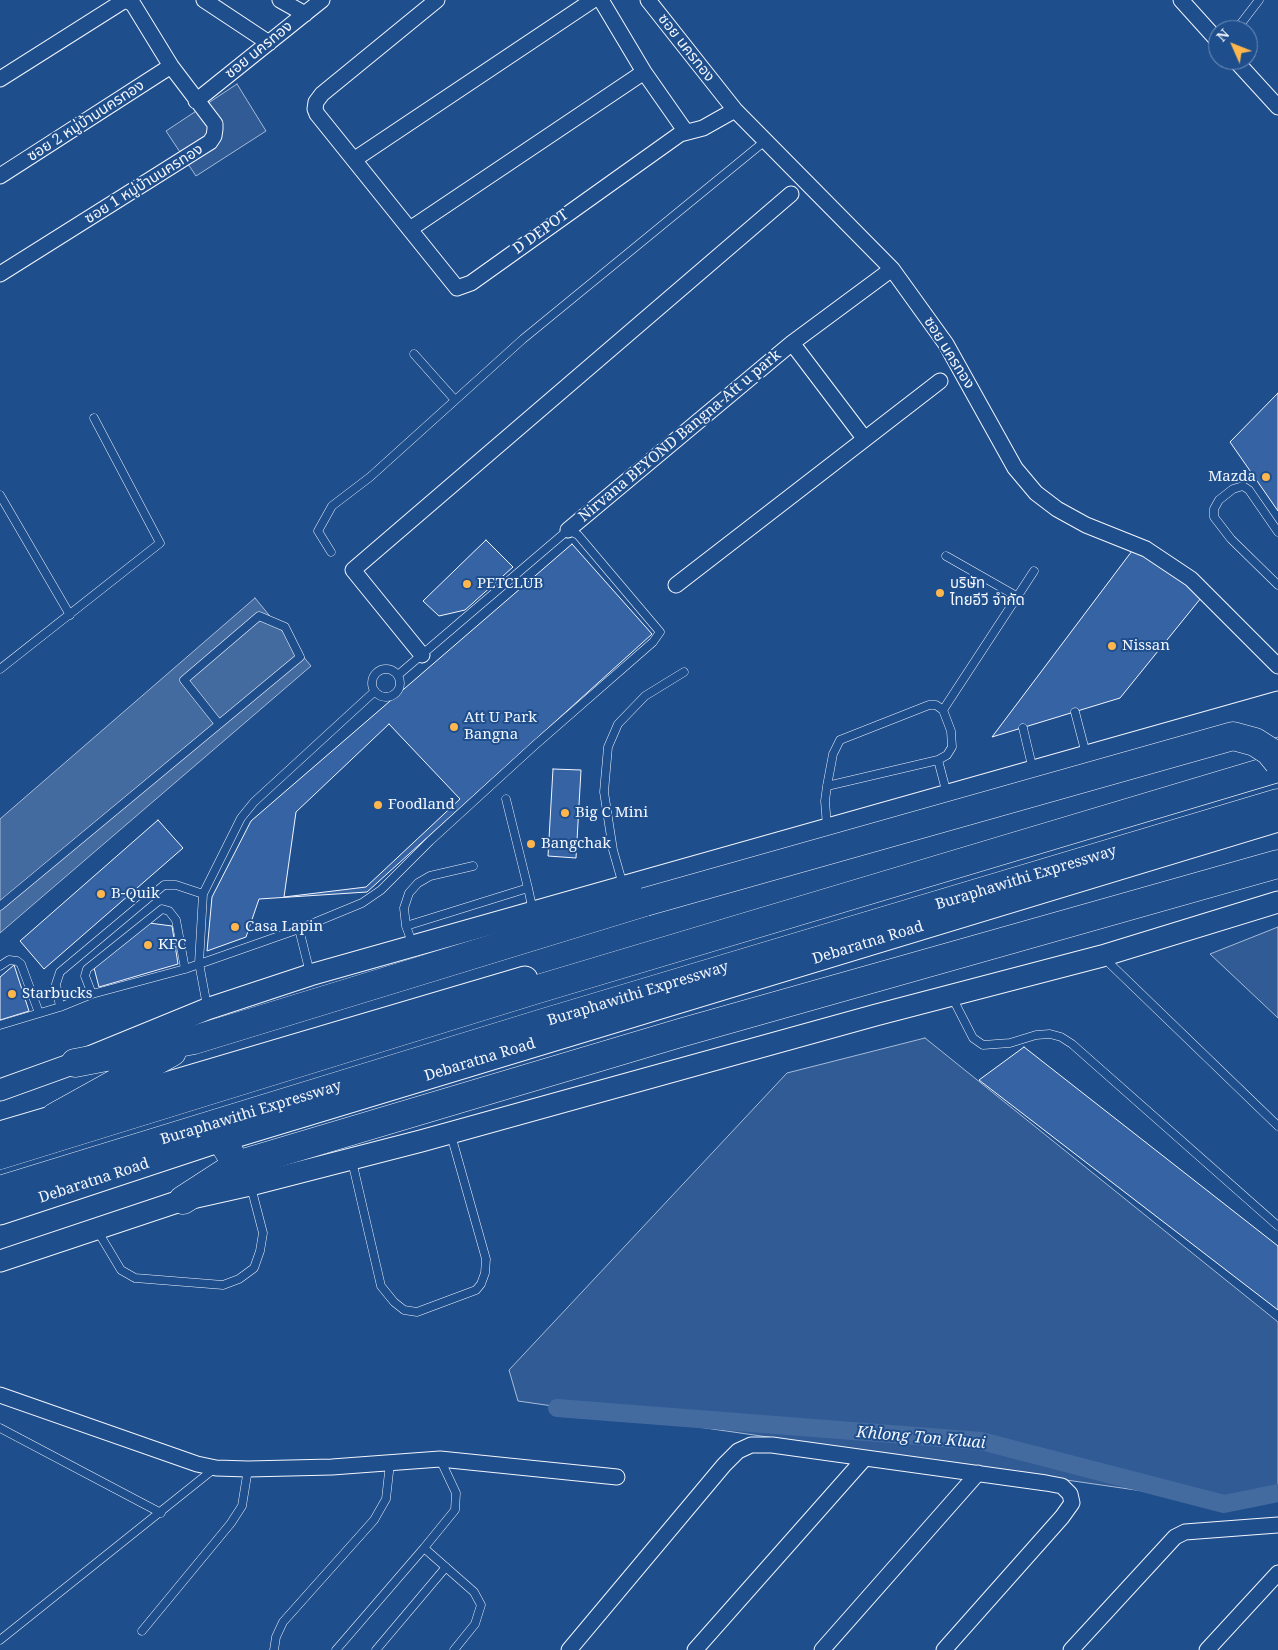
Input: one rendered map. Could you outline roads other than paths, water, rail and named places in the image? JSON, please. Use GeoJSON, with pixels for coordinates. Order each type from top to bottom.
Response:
{"type":"FeatureCollection","features":[{"type":"Feature","properties":{"kind":"highway"},"geometry":{"type":"LineString","coordinates":[[75,1063],[194,1040],[645,902],[1278,722]]}},
{"type":"Feature","properties":{"kind":"highway"},"geometry":{"type":"LineString","coordinates":[[1233,736],[1255,742],[1269,751],[1278,762]]}},
{"type":"Feature","properties":{"kind":"highway"},"geometry":{"type":"LineString","coordinates":[[0,1134],[1278,758]]}},
{"type":"Feature","properties":{"kind":"highway"},"geometry":{"type":"LineString","coordinates":[[0,1155],[538,988],[1278,768]]}},
{"type":"Feature","properties":{"kind":"highway","name":"Buraphawithi Expressway"},"geometry":{"type":"LineString","coordinates":[[0,1190],[534,1026],[1278,803]]}},
{"type":"Feature","properties":{"kind":"highway","name":"Debaratna Road"},"geometry":{"type":"LineString","coordinates":[[0,1212],[221,1139],[1278,819]]}},
{"type":"Feature","properties":{"kind":"highway"},"geometry":{"type":"LineString","coordinates":[[183,1200],[243,1175],[680,1033],[1274,861]]}},
{"type":"Feature","properties":{"kind":"highway"},"geometry":{"type":"LineString","coordinates":[[55,1117],[194,1040]]}},
{"type":"Feature","properties":{"kind":"highway"},"geometry":{"type":"LineString","coordinates":[[221,1139],[243,1175]]}},
{"type":"Feature","properties":{"kind":"main road"},"geometry":{"type":"LineString","coordinates":[[0,1090],[75,1063],[207,1009],[310,975],[533,910],[1278,702]]}},
{"type":"Feature","properties":{"kind":"main road"},"geometry":{"type":"LineString","coordinates":[[243,1175],[351,1160],[952,995],[1102,956],[1278,902]]}},
{"type":"Feature","properties":{"kind":"main road"},"geometry":{"type":"LineString","coordinates":[[0,1261],[183,1200]]}},
{"type":"Feature","properties":{"kind":"street","name":"ซอย 1 หมู่บ้านนครทอง"},"geometry":{"type":"LineString","coordinates":[[0,79],[125,0],[133,4],[171,66],[214,124],[214,136],[210,142],[0,274]]}},
{"type":"Feature","properties":{"kind":"street"},"geometry":{"type":"LineString","coordinates":[[204,0],[269,43]]}},
{"type":"Feature","properties":{"kind":"street"},"geometry":{"type":"LineString","coordinates":[[280,0],[305,14]]}},
{"type":"Feature","properties":{"kind":"street","name":"ซอย นครทอง"},"geometry":{"type":"LineString","coordinates":[[196,101],[322,0]]}},
{"type":"Feature","properties":{"kind":"street","name":"D DEPOT"},"geometry":{"type":"LineString","coordinates":[[438,0],[322,94],[316,102],[317,114],[457,288],[470,283],[652,152],[686,132],[703,128],[735,110]]}},
{"type":"Feature","properties":{"kind":"street"},"geometry":{"type":"LineString","coordinates":[[355,159],[593,0]]}},
{"type":"Feature","properties":{"kind":"street"},"geometry":{"type":"LineString","coordinates":[[601,0],[644,72],[686,132]]}},
{"type":"Feature","properties":{"kind":"street","name":"ซอย นครทอง"},"geometry":{"type":"LineString","coordinates":[[648,0],[735,110],[892,269],[946,344],[1015,468],[1036,493],[1056,509],[1086,524],[1146,549],[1185,575],[1278,666]]}},
{"type":"Feature","properties":{"kind":"street"},"geometry":{"type":"LineString","coordinates":[[1181,0],[1208,30]]}},
{"type":"Feature","properties":{"kind":"street","name":"ซอย 2 หมู่บ้านนครทอง"},"geometry":{"type":"LineString","coordinates":[[0,176],[171,66]]}},
{"type":"Feature","properties":{"kind":"street"},"geometry":{"type":"LineString","coordinates":[[1244,70],[1278,106]]}},
{"type":"Feature","properties":{"kind":"street"},"geometry":{"type":"LineString","coordinates":[[410,229],[644,72]]}},
{"type":"Feature","properties":{"kind":"street"},"geometry":{"type":"LineString","coordinates":[[422,655],[353,570],[791,194]]}},
{"type":"Feature","properties":{"kind":"street","name":"Nirvana BEYOND Bangna-Att u park"},"geometry":{"type":"LineString","coordinates":[[568,530],[792,343],[892,269]]}},
{"type":"Feature","properties":{"kind":"street","name":"Nirvana BEYOND Bangna-Att u park"},"geometry":{"type":"LineString","coordinates":[[792,343],[864,438]]}},
{"type":"Feature","properties":{"kind":"street"},"geometry":{"type":"LineString","coordinates":[[676,585],[940,381]]}},
{"type":"Feature","properties":{"kind":"street"},"geometry":{"type":"LineString","coordinates":[[0,1395],[197,1464],[216,1468],[248,1469],[390,1464],[440,1459],[617,1477]]}},
{"type":"Feature","properties":{"kind":"street"},"geometry":{"type":"LineString","coordinates":[[569,1650],[738,1451],[751,1445],[772,1445],[978,1473],[1062,1486],[1070,1494],[1072,1503],[1062,1517],[944,1650]]}},
{"type":"Feature","properties":{"kind":"street"},"geometry":{"type":"LineString","coordinates":[[695,1650],[864,1459]]}},
{"type":"Feature","properties":{"kind":"street"},"geometry":{"type":"LineString","coordinates":[[822,1650],[978,1473]]}},
{"type":"Feature","properties":{"kind":"street"},"geometry":{"type":"LineString","coordinates":[[1071,1650],[1175,1537],[1185,1532],[1278,1525]]}},
{"type":"Feature","properties":{"kind":"street"},"geometry":{"type":"LineString","coordinates":[[1207,1650],[1278,1574]]}},
{"type":"Feature","properties":{"kind":"lane"},"geometry":{"type":"LineString","coordinates":[[1244,20],[1259,0]]}},
{"type":"Feature","properties":{"kind":"lane"},"geometry":{"type":"LineString","coordinates":[[331,552],[318,531],[332,506],[370,477],[523,339],[766,141]]}},
{"type":"Feature","properties":{"kind":"lane"},"geometry":{"type":"LineString","coordinates":[[414,354],[455,400]]}},
{"type":"Feature","properties":{"kind":"lane"},"geometry":{"type":"LineString","coordinates":[[0,669],[160,543],[94,418]]}},
{"type":"Feature","properties":{"kind":"lane"},"geometry":{"type":"LineString","coordinates":[[1278,532],[1256,499],[1243,486],[1233,489],[1219,500],[1214,509],[1214,517],[1231,539],[1278,586]]}},
{"type":"Feature","properties":{"kind":"lane"},"geometry":{"type":"LineString","coordinates":[[0,495],[70,615]]}},
{"type":"Feature","properties":{"kind":"lane"},"geometry":{"type":"LineString","coordinates":[[0,1025],[60,1007],[92,994],[185,969],[299,929],[371,898],[520,759],[658,637],[660,632],[656,625],[578,536],[568,530],[398,675]]}},
{"type":"Feature","properties":{"kind":"lane"},"geometry":{"type":"LineString","coordinates":[[946,556],[1018,597]]}},
{"type":"Feature","properties":{"kind":"lane"},"geometry":{"type":"LineString","coordinates":[[943,710],[1034,571]]}},
{"type":"Feature","properties":{"kind":"lane"},"geometry":{"type":"LineString","coordinates":[[0,906],[300,657],[285,628],[259,616],[184,680],[219,724]]}},
{"type":"Feature","properties":{"kind":"lane"},"geometry":{"type":"LineString","coordinates":[[390,669],[398,675],[400,688],[394,695],[386,697],[375,692],[372,682],[376,673],[390,669]]}},
{"type":"Feature","properties":{"kind":"lane"},"geometry":{"type":"LineString","coordinates":[[624,885],[613,850],[604,792],[608,747],[618,724],[645,696],[684,672]]}},
{"type":"Feature","properties":{"kind":"lane"},"geometry":{"type":"LineString","coordinates":[[207,1009],[199,963],[203,894],[215,868],[246,811],[375,692]]}},
{"type":"Feature","properties":{"kind":"lane"},"geometry":{"type":"LineString","coordinates":[[827,786],[938,760],[947,755],[952,747],[951,731],[943,710],[936,705],[929,705],[840,740],[833,754],[827,786],[825,802],[828,828]]}},
{"type":"Feature","properties":{"kind":"lane"},"geometry":{"type":"LineString","coordinates":[[1075,712],[1086,755]]}},
{"type":"Feature","properties":{"kind":"lane"},"geometry":{"type":"LineString","coordinates":[[1023,728],[1033,770]]}},
{"type":"Feature","properties":{"kind":"lane"},"geometry":{"type":"LineString","coordinates":[[938,760],[948,795]]}},
{"type":"Feature","properties":{"kind":"lane"},"geometry":{"type":"LineString","coordinates":[[506,799],[533,910]]}},
{"type":"Feature","properties":{"kind":"lane"},"geometry":{"type":"LineString","coordinates":[[413,946],[406,926],[404,908],[409,894],[418,883],[430,876],[473,866]]}},
{"type":"Feature","properties":{"kind":"lane"},"geometry":{"type":"LineString","coordinates":[[60,1007],[56,984],[60,972],[164,885],[176,885],[203,894]]}},
{"type":"Feature","properties":{"kind":"lane"},"geometry":{"type":"LineString","coordinates":[[406,926],[528,888]]}},
{"type":"Feature","properties":{"kind":"lane"},"geometry":{"type":"LineString","coordinates":[[92,994],[85,976],[87,969],[162,909],[168,911],[176,920],[185,969]]}},
{"type":"Feature","properties":{"kind":"lane"},"geometry":{"type":"LineString","coordinates":[[299,929],[310,975]]}},
{"type":"Feature","properties":{"kind":"lane"},"geometry":{"type":"LineString","coordinates":[[1102,956],[1278,1126]]}},
{"type":"Feature","properties":{"kind":"lane"},"geometry":{"type":"LineString","coordinates":[[0,966],[9,960],[17,960],[21,964],[39,1013]]}},
{"type":"Feature","properties":{"kind":"lane"},"geometry":{"type":"LineString","coordinates":[[952,995],[973,1038],[983,1045],[1010,1043],[1036,1035],[1050,1034],[1061,1037],[1072,1044],[1278,1226]]}},
{"type":"Feature","properties":{"kind":"lane"},"geometry":{"type":"LineString","coordinates":[[351,1160],[381,1286],[394,1302],[404,1310],[416,1312],[476,1290],[482,1284],[485,1273],[486,1259],[450,1133]]}},
{"type":"Feature","properties":{"kind":"lane"},"geometry":{"type":"LineString","coordinates":[[96,1229],[121,1270],[135,1278],[223,1285],[239,1279],[254,1268],[260,1251],[262,1233],[243,1175]]}},
{"type":"Feature","properties":{"kind":"lane"},"geometry":{"type":"LineString","coordinates":[[0,1428],[161,1513]]}},
{"type":"Feature","properties":{"kind":"lane"},"geometry":{"type":"LineString","coordinates":[[336,1650],[455,1510],[456,1493],[440,1459]]}},
{"type":"Feature","properties":{"kind":"lane"},"geometry":{"type":"LineString","coordinates":[[274,1650],[276,1637],[283,1622],[374,1520],[386,1499],[390,1464]]}},
{"type":"Feature","properties":{"kind":"lane"},"geometry":{"type":"LineString","coordinates":[[0,1640],[216,1468]]}},
{"type":"Feature","properties":{"kind":"lane"},"geometry":{"type":"LineString","coordinates":[[142,1631],[231,1523],[242,1506],[248,1469]]}},
{"type":"Feature","properties":{"kind":"lane"},"geometry":{"type":"LineString","coordinates":[[424,1548],[474,1592],[481,1604],[475,1624],[454,1650]]}},
{"type":"Feature","properties":{"kind":"lane"},"geometry":{"type":"LineString","coordinates":[[376,1650],[446,1567]]}},
{"type":"Feature","properties":{"kind":"waterway","name":"Khlong Ton Kluai"},"geometry":{"type":"LineString","coordinates":[[557,1408],[981,1441],[1224,1504],[1278,1493]]}},
{"type":"Feature","properties":{"kind":"place","name":"Mazda"},"geometry":{"type":"Point","coordinates":[1266,477]}},
{"type":"Feature","properties":{"kind":"place","name":"PETCLUB"},"geometry":{"type":"Point","coordinates":[467,584]}},
{"type":"Feature","properties":{"kind":"place","name":"บริษัท ไทยอีวี จำกัด"},"geometry":{"type":"Point","coordinates":[940,593]}},
{"type":"Feature","properties":{"kind":"place","name":"Nissan"},"geometry":{"type":"Point","coordinates":[1112,646]}},
{"type":"Feature","properties":{"kind":"place","name":"Att U Park Bangna"},"geometry":{"type":"Point","coordinates":[454,727]}},
{"type":"Feature","properties":{"kind":"place","name":"Foodland"},"geometry":{"type":"Point","coordinates":[378,805]}},
{"type":"Feature","properties":{"kind":"place","name":"Big C Mini"},"geometry":{"type":"Point","coordinates":[565,813]}},
{"type":"Feature","properties":{"kind":"place","name":"Bangchak"},"geometry":{"type":"Point","coordinates":[531,844]}},
{"type":"Feature","properties":{"kind":"place","name":"B-Quik"},"geometry":{"type":"Point","coordinates":[101,894]}},
{"type":"Feature","properties":{"kind":"place","name":"Casa Lapin"},"geometry":{"type":"Point","coordinates":[235,927]}},
{"type":"Feature","properties":{"kind":"place","name":"KFC"},"geometry":{"type":"Point","coordinates":[148,945]}},
{"type":"Feature","properties":{"kind":"place","name":"Starbucks"},"geometry":{"type":"Point","coordinates":[12,994]}}]}
